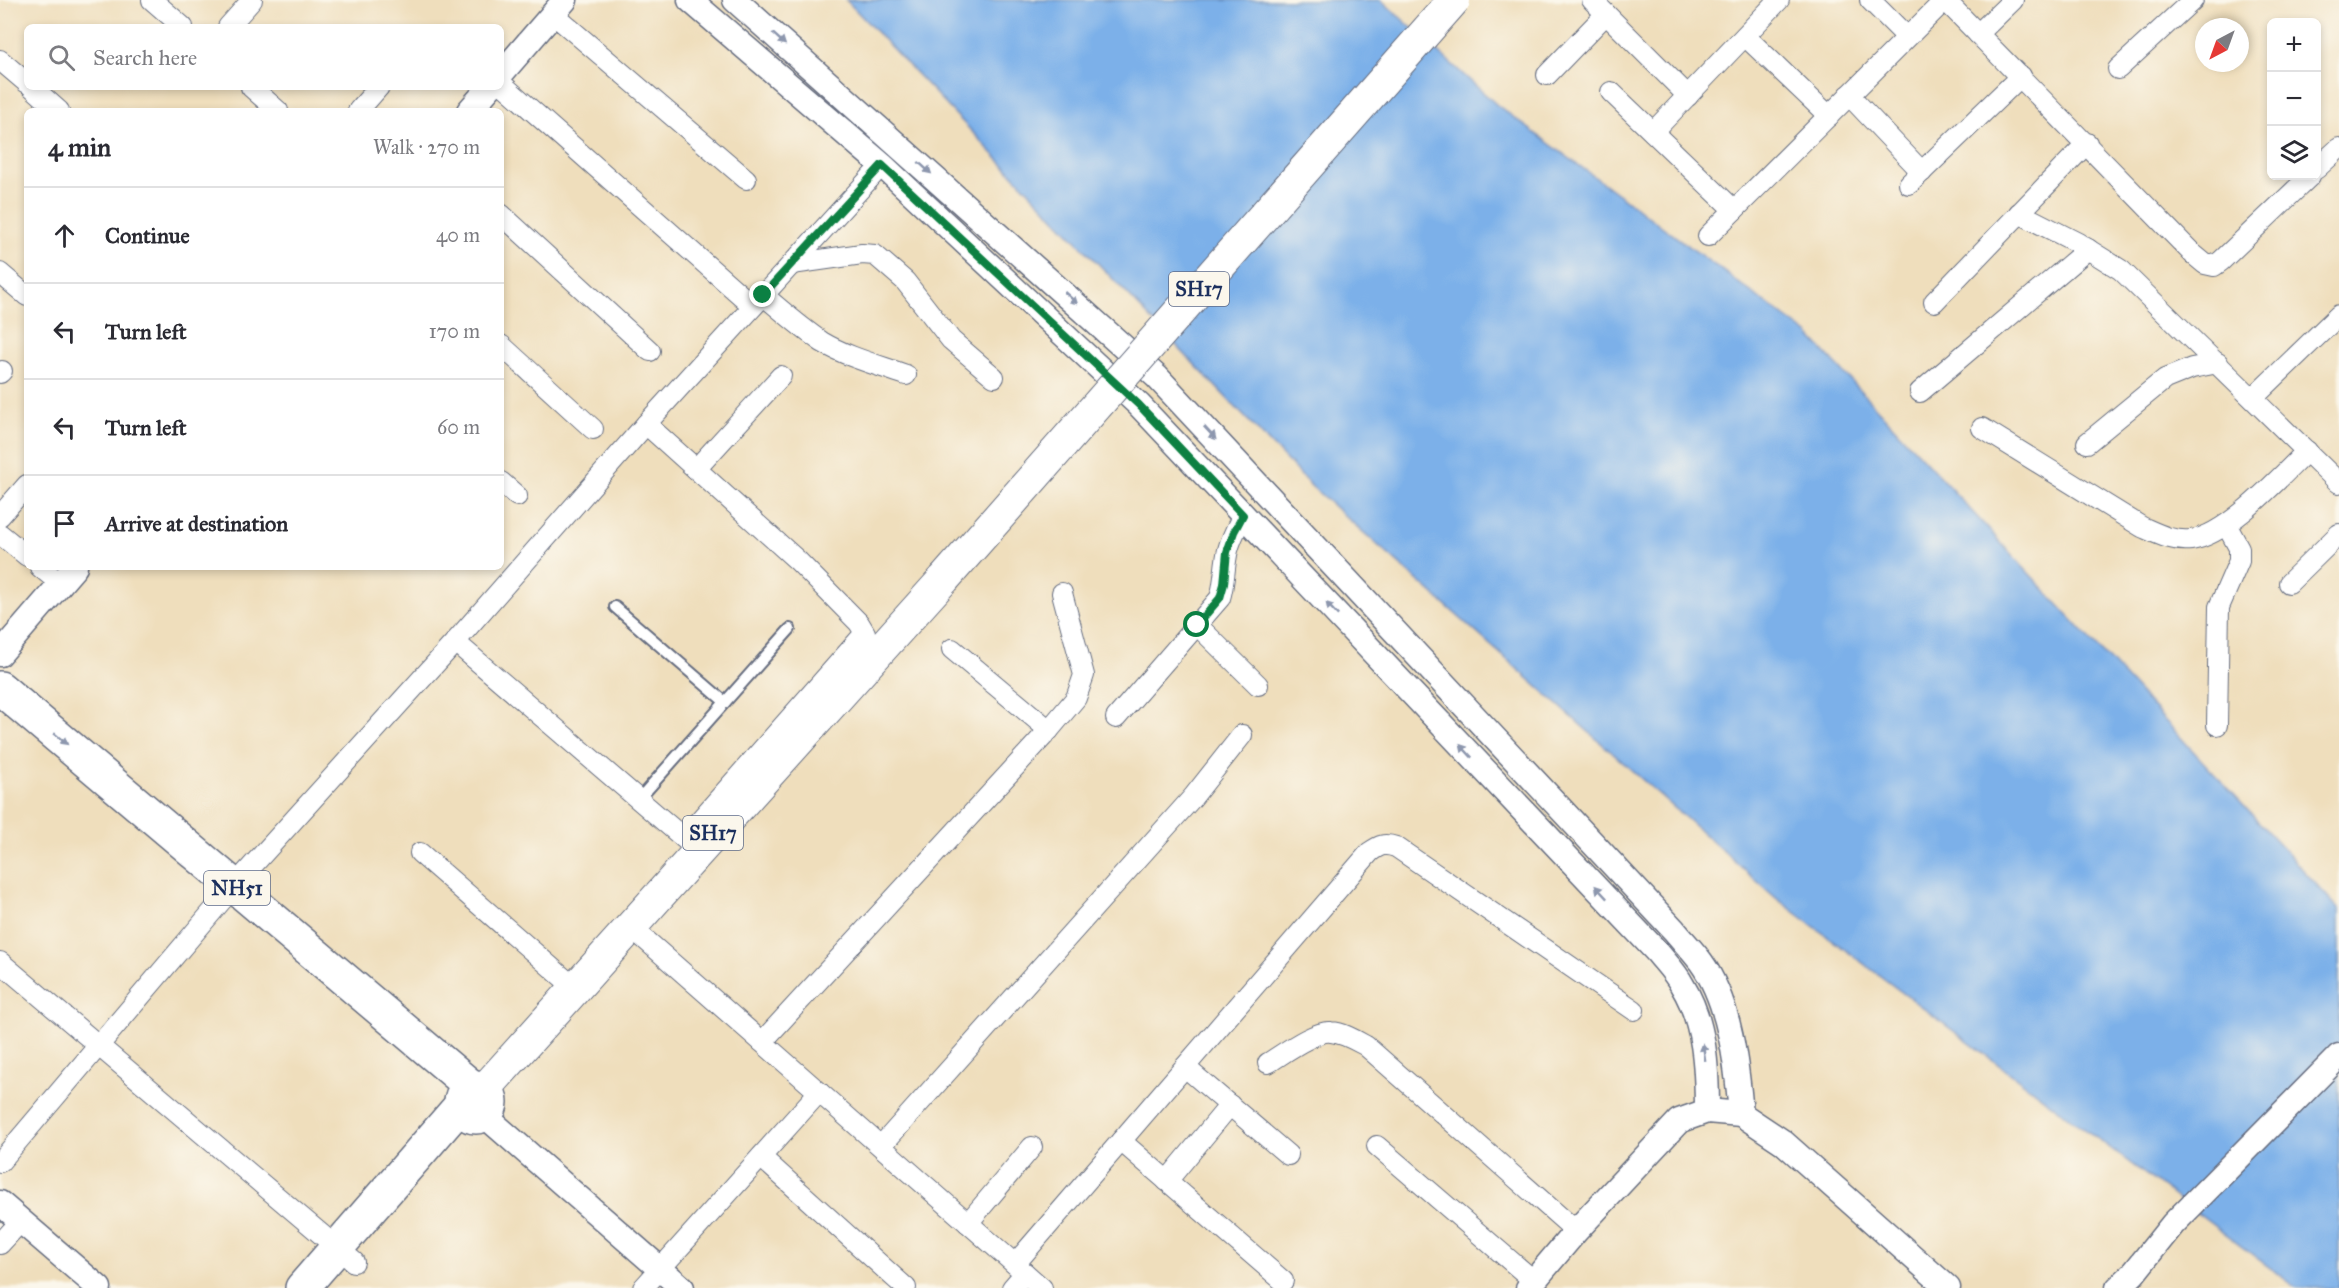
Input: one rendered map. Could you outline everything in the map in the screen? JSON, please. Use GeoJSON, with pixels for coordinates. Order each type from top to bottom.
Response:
{"type":"FeatureCollection","features":[{"type":"Feature","properties":{"kind":"highway","name":"NH51"},"geometry":{"type":"LineString","coordinates":[[0,688],[228,894],[472,1102]]}},
{"type":"Feature","properties":{"kind":"highway","name":"NH51"},"geometry":{"type":"LineString","coordinates":[[0,715],[228,894]]}},
{"type":"Feature","properties":{"kind":"highway"},"geometry":{"type":"LineString","coordinates":[[302,1288],[345,1255],[429,1173],[472,1102]]}},
{"type":"Feature","properties":{"kind":"highway"},"geometry":{"type":"LineString","coordinates":[[329,1288],[345,1255]]}},
{"type":"Feature","properties":{"kind":"main road","name":"SH17"},"geometry":{"type":"LineString","coordinates":[[472,1102],[631,927],[691,844],[944,579],[1454,0]]}},
{"type":"Feature","properties":{"kind":"street"},"geometry":{"type":"LineString","coordinates":[[152,0],[180,24]]}},
{"type":"Feature","properties":{"kind":"street"},"geometry":{"type":"LineString","coordinates":[[231,24],[252,0]]}},
{"type":"Feature","properties":{"kind":"street"},"geometry":{"type":"LineString","coordinates":[[690,0],[882,165],[1139,405],[1657,952],[1676,975],[1695,1009],[1707,1076],[1707,1111]]}},
{"type":"Feature","properties":{"kind":"street"},"geometry":{"type":"LineString","coordinates":[[735,0],[1157,377],[1674,930],[1702,964],[1718,994],[1737,1070],[1741,1114]]}},
{"type":"Feature","properties":{"kind":"street"},"geometry":{"type":"LineString","coordinates":[[1592,0],[1688,96]]}},
{"type":"Feature","properties":{"kind":"street"},"geometry":{"type":"LineString","coordinates":[[1653,132],[1779,0]]}},
{"type":"Feature","properties":{"kind":"street"},"geometry":{"type":"LineString","coordinates":[[1870,0],[1907,37]]}},
{"type":"Feature","properties":{"kind":"street"},"geometry":{"type":"LineString","coordinates":[[1708,236],[1945,0],[2205,264],[2214,266],[2306,180]]}},
{"type":"Feature","properties":{"kind":"street"},"geometry":{"type":"LineString","coordinates":[[1978,34],[2013,0]]}},
{"type":"Feature","properties":{"kind":"street"},"geometry":{"type":"LineString","coordinates":[[2118,69],[2193,0]]}},
{"type":"Feature","properties":{"kind":"street"},"geometry":{"type":"LineString","coordinates":[[504,71],[559,7],[746,179]]}},
{"type":"Feature","properties":{"kind":"street"},"geometry":{"type":"LineString","coordinates":[[1547,75],[1606,14]]}},
{"type":"Feature","properties":{"kind":"street"},"geometry":{"type":"LineString","coordinates":[[1744,36],[1828,116]]}},
{"type":"Feature","properties":{"kind":"street"},"geometry":{"type":"LineString","coordinates":[[0,60],[24,80]]}},
{"type":"Feature","properties":{"kind":"street"},"geometry":{"type":"LineString","coordinates":[[1849,95],[1915,178],[2021,76]]}},
{"type":"Feature","properties":{"kind":"street"},"geometry":{"type":"LineString","coordinates":[[504,86],[758,300],[823,342],[906,375]]}},
{"type":"Feature","properties":{"kind":"street"},"geometry":{"type":"LineString","coordinates":[[35,90],[56,108]]}},
{"type":"Feature","properties":{"kind":"street"},"geometry":{"type":"LineString","coordinates":[[254,90],[275,108]]}},
{"type":"Feature","properties":{"kind":"street"},"geometry":{"type":"LineString","coordinates":[[360,108],[376,90]]}},
{"type":"Feature","properties":{"kind":"street"},"geometry":{"type":"LineString","coordinates":[[472,108],[487,90]]}},
{"type":"Feature","properties":{"kind":"street"},"geometry":{"type":"LineString","coordinates":[[1611,92],[1734,210]]}},
{"type":"Feature","properties":{"kind":"street"},"geometry":{"type":"LineString","coordinates":[[1934,302],[2087,143]]}},
{"type":"Feature","properties":{"kind":"street"},"geometry":{"type":"LineString","coordinates":[[2321,164],[2339,148]]}},
{"type":"Feature","properties":{"kind":"street"},"geometry":{"type":"LineString","coordinates":[[0,1162],[98,1044],[228,894],[646,424],[882,165]]}},
{"type":"Feature","properties":{"kind":"street"},"geometry":{"type":"LineString","coordinates":[[2019,213],[2088,249],[2121,270],[2339,483]]}},
{"type":"Feature","properties":{"kind":"street"},"geometry":{"type":"LineString","coordinates":[[504,217],[650,351]]}},
{"type":"Feature","properties":{"kind":"street"},"geometry":{"type":"LineString","coordinates":[[1920,392],[2088,249]]}},
{"type":"Feature","properties":{"kind":"street"},"geometry":{"type":"LineString","coordinates":[[792,264],[862,254],[875,255],[905,281],[951,340],[994,377]]}},
{"type":"Feature","properties":{"kind":"street"},"geometry":{"type":"LineString","coordinates":[[0,273],[24,293]]}},
{"type":"Feature","properties":{"kind":"street"},"geometry":{"type":"LineString","coordinates":[[2253,398],[2339,315]]}},
{"type":"Feature","properties":{"kind":"street"},"geometry":{"type":"LineString","coordinates":[[504,348],[592,429]]}},
{"type":"Feature","properties":{"kind":"street"},"geometry":{"type":"LineString","coordinates":[[2087,443],[2165,379],[2192,368],[2218,363]]}},
{"type":"Feature","properties":{"kind":"street"},"geometry":{"type":"LineString","coordinates":[[696,469],[781,376]]}},
{"type":"Feature","properties":{"kind":"street"},"geometry":{"type":"LineString","coordinates":[[454,642],[691,844],[865,633],[859,623],[798,561],[646,424]]}},
{"type":"Feature","properties":{"kind":"street"},"geometry":{"type":"LineString","coordinates":[[1982,428],[2142,527],[2171,539],[2191,540],[2207,536],[2227,526],[2307,452]]}},
{"type":"Feature","properties":{"kind":"street"},"geometry":{"type":"LineString","coordinates":[[504,485],[517,496]]}},
{"type":"Feature","properties":{"kind":"street"},"geometry":{"type":"LineString","coordinates":[[0,516],[24,488]]}},
{"type":"Feature","properties":{"kind":"street"},"geometry":{"type":"LineString","coordinates":[[1116,718],[1220,598],[1224,584],[1227,552],[1243,515]]}},
{"type":"Feature","properties":{"kind":"street"},"geometry":{"type":"LineString","coordinates":[[2217,725],[2219,607],[2239,561],[2239,548],[2227,526]]}},
{"type":"Feature","properties":{"kind":"street"},"geometry":{"type":"LineString","coordinates":[[0,534],[24,554]]}},
{"type":"Feature","properties":{"kind":"street"},"geometry":{"type":"LineString","coordinates":[[2289,583],[2339,534]]}},
{"type":"Feature","properties":{"kind":"street"},"geometry":{"type":"LineString","coordinates":[[0,654],[68,575],[50,570]]}},
{"type":"Feature","properties":{"kind":"street"},"geometry":{"type":"LineString","coordinates":[[762,1042],[1076,698],[1084,675],[1062,593]]}},
{"type":"Feature","properties":{"kind":"street"},"geometry":{"type":"LineString","coordinates":[[1197,625],[1258,685]]}},
{"type":"Feature","properties":{"kind":"street"},"geometry":{"type":"LineString","coordinates":[[952,649],[1049,730]]}},
{"type":"Feature","properties":{"kind":"street"},"geometry":{"type":"LineString","coordinates":[[881,1146],[1193,796],[1242,735]]}},
{"type":"Feature","properties":{"kind":"street"},"geometry":{"type":"LineString","coordinates":[[1011,1288],[1020,1268],[1121,1141],[1370,852],[1386,844],[1396,847],[1634,1010]]}},
{"type":"Feature","properties":{"kind":"street"},"geometry":{"type":"LineString","coordinates":[[420,853],[576,989]]}},
{"type":"Feature","properties":{"kind":"street"},"geometry":{"type":"LineString","coordinates":[[631,927],[1042,1288]]}},
{"type":"Feature","properties":{"kind":"street"},"geometry":{"type":"LineString","coordinates":[[0,962],[345,1255]]}},
{"type":"Feature","properties":{"kind":"street"},"geometry":{"type":"LineString","coordinates":[[1268,1063],[1316,1035],[1329,1031],[1345,1035],[1366,1046],[1576,1231]]}},
{"type":"Feature","properties":{"kind":"street"},"geometry":{"type":"LineString","coordinates":[[2118,1288],[2133,1274],[2173,1224],[2339,1056]]}},
{"type":"Feature","properties":{"kind":"street"},"geometry":{"type":"LineString","coordinates":[[1185,1067],[1288,1155]]}},
{"type":"Feature","properties":{"kind":"street"},"geometry":{"type":"LineString","coordinates":[[644,1288],[819,1092]]}},
{"type":"Feature","properties":{"kind":"street"},"geometry":{"type":"LineString","coordinates":[[472,1102],[682,1288]]}},
{"type":"Feature","properties":{"kind":"street"},"geometry":{"type":"LineString","coordinates":[[1167,1181],[1230,1105]]}},
{"type":"Feature","properties":{"kind":"street"},"geometry":{"type":"LineString","coordinates":[[1377,1146],[1531,1284],[1576,1231],[1679,1121],[1707,1111],[1741,1114],[1783,1142],[1939,1285]]}},
{"type":"Feature","properties":{"kind":"street"},"geometry":{"type":"LineString","coordinates":[[1121,1141],[1283,1281]]}},
{"type":"Feature","properties":{"kind":"street"},"geometry":{"type":"LineString","coordinates":[[968,1223],[1032,1147]]}},
{"type":"Feature","properties":{"kind":"street"},"geometry":{"type":"LineString","coordinates":[[761,1157],[906,1288]]}},
{"type":"Feature","properties":{"kind":"street"},"geometry":{"type":"LineString","coordinates":[[0,1203],[99,1288]]}},
{"type":"Feature","properties":{"kind":"street"},"geometry":{"type":"LineString","coordinates":[[0,1244],[21,1221]]}},
{"type":"Feature","properties":{"kind":"lane"},"geometry":{"type":"LineString","coordinates":[[615,608],[725,702]]}},
{"type":"Feature","properties":{"kind":"lane"},"geometry":{"type":"LineString","coordinates":[[639,800],[790,629]]}},
{"type":"Feature","properties":{"kind":"water"},"geometry":{"type":"Polygon","coordinates":[[[846,0],[1381,0],[1497,105],[1808,334],[2339,909],[2339,1288],[2297,1288],[1776,898],[1310,485],[846,0]]]}},
{"type":"Feature","properties":{"kind":"route"},"geometry":{"type":"LineString","coordinates":[[763,295],[882,165],[1139,405],[1243,515],[1227,552],[1224,584],[1220,598],[1197,625]]}}]}
